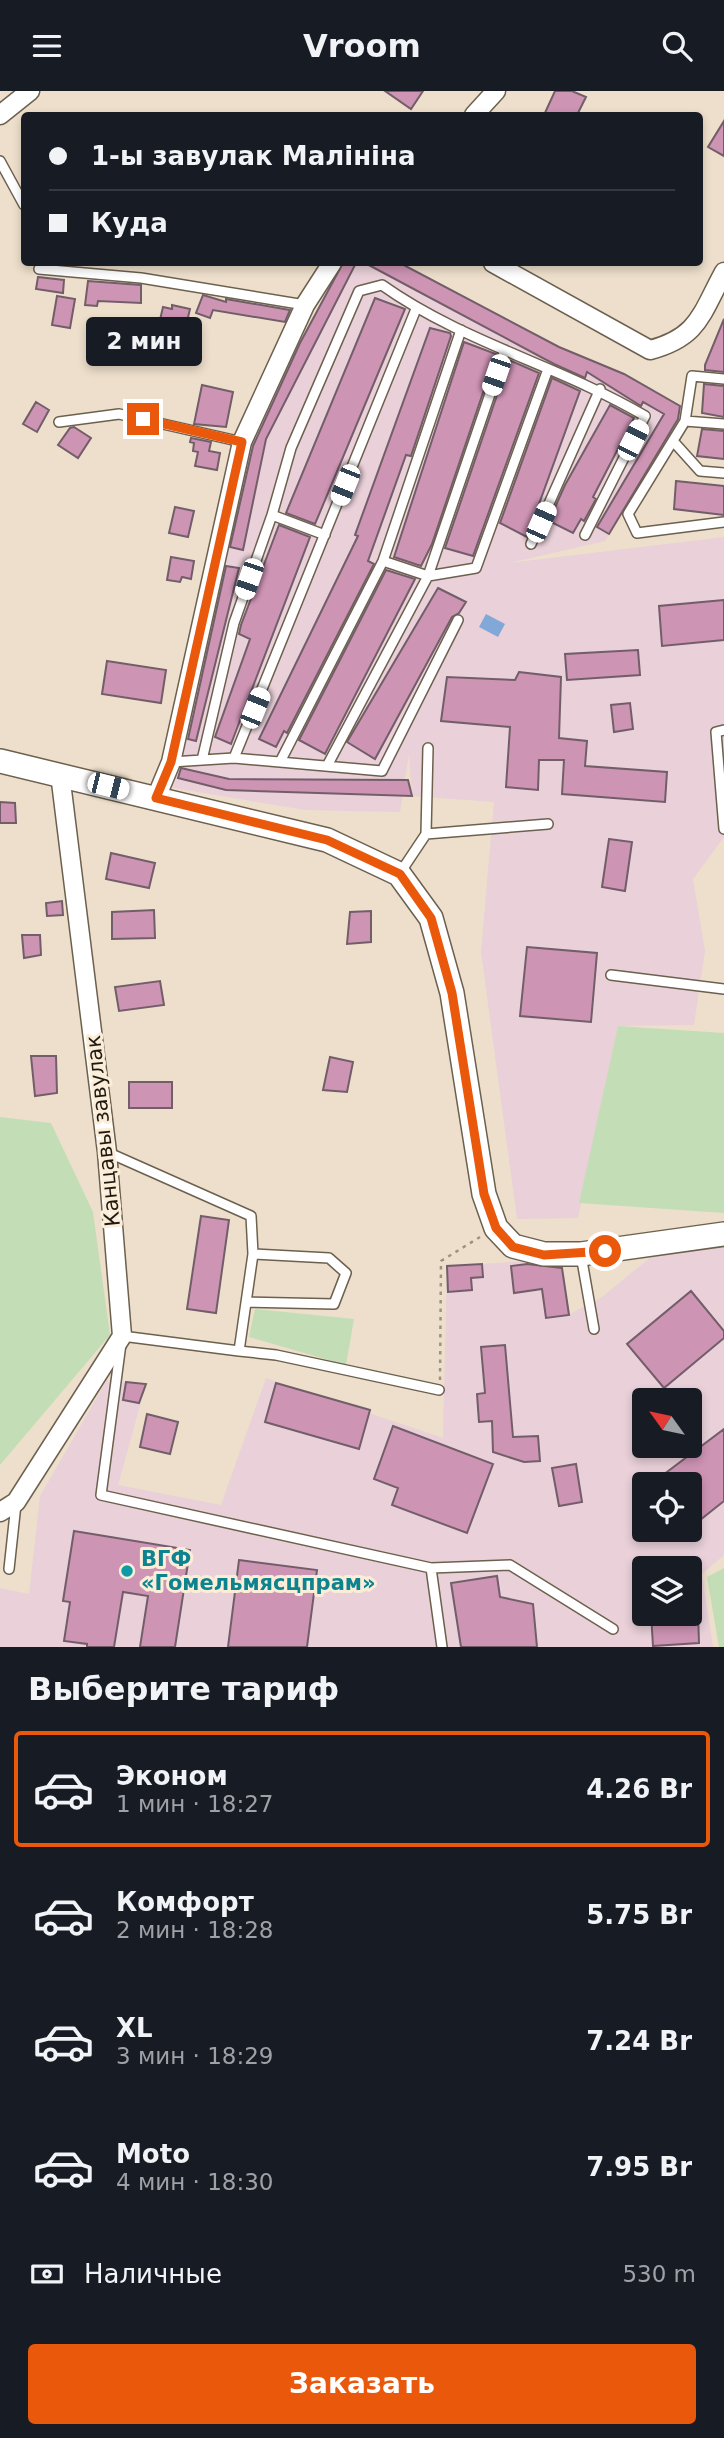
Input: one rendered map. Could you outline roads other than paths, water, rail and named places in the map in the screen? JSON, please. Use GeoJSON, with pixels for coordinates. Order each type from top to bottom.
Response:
{"type":"FeatureCollection","features":[{"type":"Feature","properties":{"kind":"street"},"geometry":{"type":"LineString","coordinates":[[0,115],[30,91]]}},
{"type":"Feature","properties":{"kind":"street"},"geometry":{"type":"LineString","coordinates":[[477,112],[496,91]]}},
{"type":"Feature","properties":{"kind":"street"},"geometry":{"type":"LineString","coordinates":[[156,798],[171,762],[242,442],[305,305],[330,266]]}},
{"type":"Feature","properties":{"kind":"street"},"geometry":{"type":"LineString","coordinates":[[498,266],[650,350],[673,344],[692,330],[724,272]]}},
{"type":"Feature","properties":{"kind":"street"},"geometry":{"type":"LineString","coordinates":[[0,760],[327,840],[400,874],[431,918],[452,993],[484,1194],[496,1228],[513,1247],[544,1255],[581,1254],[724,1234]]}},
{"type":"Feature","properties":{"kind":"street","name":"Канцавы завулак"},"geometry":{"type":"LineString","coordinates":[[60,774],[107,1152],[122,1336]]}},
{"type":"Feature","properties":{"kind":"street"},"geometry":{"type":"LineString","coordinates":[[0,1512],[16,1503],[122,1336]]}},
{"type":"Feature","properties":{"kind":"lane"},"geometry":{"type":"LineString","coordinates":[[0,161],[21,200]]}},
{"type":"Feature","properties":{"kind":"lane"},"geometry":{"type":"LineString","coordinates":[[39,269],[141,278],[305,305]]}},
{"type":"Feature","properties":{"kind":"lane"},"geometry":{"type":"LineString","coordinates":[[201,760],[234,623],[272,515],[291,448],[359,291],[382,285],[416,309],[548,369],[600,389],[645,416],[585,535]]}},
{"type":"Feature","properties":{"kind":"lane"},"geometry":{"type":"LineString","coordinates":[[234,758],[416,309]]}},
{"type":"Feature","properties":{"kind":"lane"},"geometry":{"type":"LineString","coordinates":[[280,762],[383,561],[461,330]]}},
{"type":"Feature","properties":{"kind":"lane"},"geometry":{"type":"LineString","coordinates":[[327,767],[428,576],[505,350]]}},
{"type":"Feature","properties":{"kind":"lane"},"geometry":{"type":"LineString","coordinates":[[383,561],[428,576],[476,568],[548,369]]}},
{"type":"Feature","properties":{"kind":"lane"},"geometry":{"type":"LineString","coordinates":[[724,379],[692,376],[685,421],[628,514],[637,533],[724,521]]}},
{"type":"Feature","properties":{"kind":"lane"},"geometry":{"type":"LineString","coordinates":[[531,544],[600,389]]}},
{"type":"Feature","properties":{"kind":"lane"},"geometry":{"type":"LineString","coordinates":[[59,422],[119,414],[242,442]]}},
{"type":"Feature","properties":{"kind":"lane"},"geometry":{"type":"LineString","coordinates":[[685,421],[724,424]]}},
{"type":"Feature","properties":{"kind":"lane"},"geometry":{"type":"LineString","coordinates":[[673,441],[700,471],[724,473]]}},
{"type":"Feature","properties":{"kind":"lane"},"geometry":{"type":"LineString","coordinates":[[272,515],[325,535]]}},
{"type":"Feature","properties":{"kind":"lane"},"geometry":{"type":"LineString","coordinates":[[171,762],[234,758],[382,771],[458,620]]}},
{"type":"Feature","properties":{"kind":"lane"},"geometry":{"type":"LineString","coordinates":[[724,730],[716,731],[724,829]]}},
{"type":"Feature","properties":{"kind":"lane"},"geometry":{"type":"LineString","coordinates":[[400,874],[426,834],[428,748]]}},
{"type":"Feature","properties":{"kind":"lane"},"geometry":{"type":"LineString","coordinates":[[426,834],[548,824]]}},
{"type":"Feature","properties":{"kind":"lane"},"geometry":{"type":"LineString","coordinates":[[611,975],[724,989]]}},
{"type":"Feature","properties":{"kind":"lane"},"geometry":{"type":"LineString","coordinates":[[107,1152],[251,1216],[253,1254],[239,1351]]}},
{"type":"Feature","properties":{"kind":"lane"},"geometry":{"type":"LineString","coordinates":[[246,1302],[334,1304],[345,1273],[328,1258],[253,1254]]}},
{"type":"Feature","properties":{"kind":"lane"},"geometry":{"type":"LineString","coordinates":[[581,1254],[594,1329]]}},
{"type":"Feature","properties":{"kind":"lane"},"geometry":{"type":"LineString","coordinates":[[439,1390],[276,1355],[122,1336],[101,1495],[431,1568],[510,1565],[613,1629]]}},
{"type":"Feature","properties":{"kind":"lane"},"geometry":{"type":"LineString","coordinates":[[9,1569],[16,1503]]}},
{"type":"Feature","properties":{"kind":"lane"},"geometry":{"type":"LineString","coordinates":[[431,1568],[442,1647]]}},
{"type":"Feature","properties":{"kind":"water"},"geometry":{"type":"Polygon","coordinates":[[[486,614],[505,624],[498,637],[479,627],[486,614]]]}},
{"type":"Feature","properties":{"kind":"place","name":"ВГФ «Гомельмясцпрам»"},"geometry":{"type":"Point","coordinates":[127,1571]}}]}
